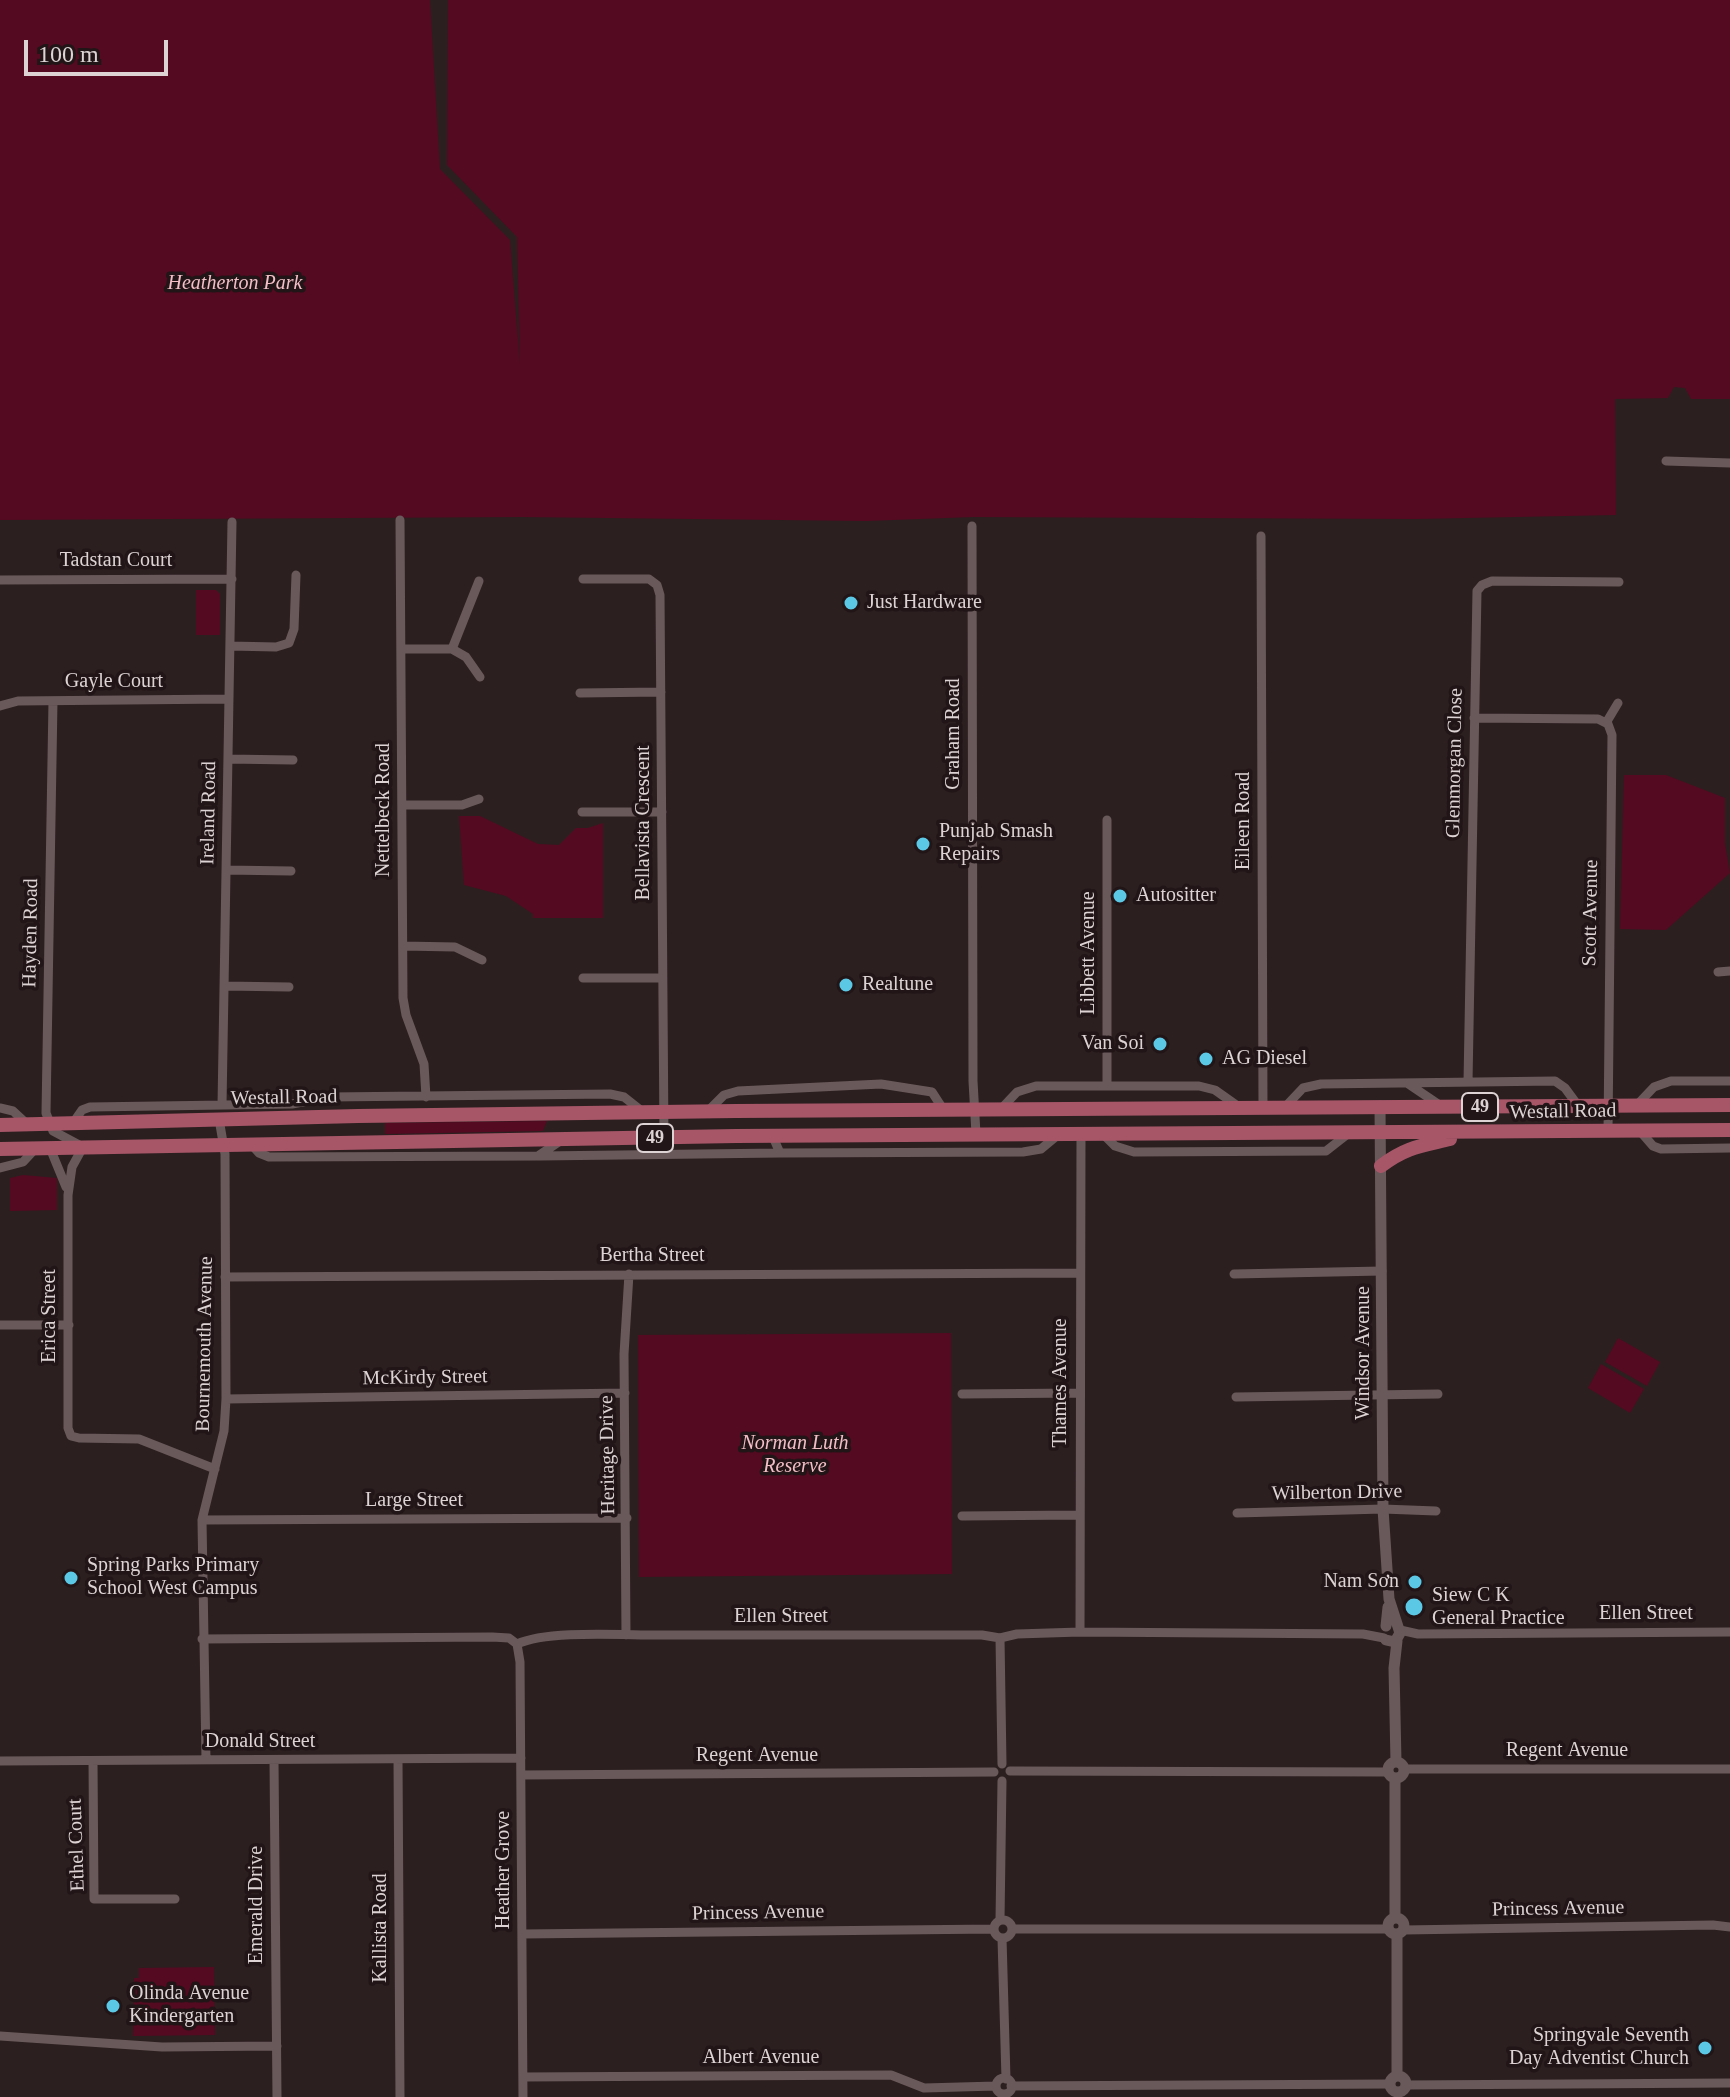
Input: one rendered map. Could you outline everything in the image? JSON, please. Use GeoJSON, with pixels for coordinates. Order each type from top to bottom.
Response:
{"type":"FeatureCollection","features":[{"type":"Feature","properties":{"kind":"main road","name":"Westall Road"},"geometry":{"type":"LineString","coordinates":[[0,1125],[221,1112],[496,1114],[975,1109],[1006,1103],[1239,1107],[1730,1105]]}},
{"type":"Feature","properties":{"kind":"main road"},"geometry":{"type":"LineString","coordinates":[[736,1111],[736,1136]]}},
{"type":"Feature","properties":{"kind":"main road","name":"Westall Road"},"geometry":{"type":"LineString","coordinates":[[0,1149],[736,1136],[1730,1130]]}},
{"type":"Feature","properties":{"kind":"main road"},"geometry":{"type":"LineString","coordinates":[[1381,1166],[1395,1154],[1413,1146],[1474,1133]]}},
{"type":"Feature","properties":{"kind":"street"},"geometry":{"type":"LineString","coordinates":[[1666,461],[1730,463]]}},
{"type":"Feature","properties":{"kind":"street","name":"Nettelbeck Road"},"geometry":{"type":"LineString","coordinates":[[400,520],[405,1007],[424,1064],[426,1097]]}},
{"type":"Feature","properties":{"kind":"street","name":"Ireland Road"},"geometry":{"type":"LineString","coordinates":[[221,1112],[232,522]]}},
{"type":"Feature","properties":{"kind":"street","name":"Graham Road"},"geometry":{"type":"LineString","coordinates":[[972,526],[973,1081],[976,1134]]}},
{"type":"Feature","properties":{"kind":"street","name":"Eileen Road"},"geometry":{"type":"LineString","coordinates":[[1261,536],[1263,1107]]}},
{"type":"Feature","properties":{"kind":"street"},"geometry":{"type":"LineString","coordinates":[[230,646],[276,647],[289,643],[294,629],[296,575]]}},
{"type":"Feature","properties":{"kind":"street","name":"Bellavista Crescent"},"geometry":{"type":"LineString","coordinates":[[583,579],[645,578],[657,585],[660,595],[664,1138]]}},
{"type":"Feature","properties":{"kind":"street","name":"Tadstan Court"},"geometry":{"type":"LineString","coordinates":[[0,580],[232,579]]}},
{"type":"Feature","properties":{"kind":"street"},"geometry":{"type":"LineString","coordinates":[[452,649],[479,581]]}},
{"type":"Feature","properties":{"kind":"street","name":"Glenmorgan Close"},"geometry":{"type":"LineString","coordinates":[[1468,1082],[1477,591],[1492,581],[1619,582]]}},
{"type":"Feature","properties":{"kind":"street"},"geometry":{"type":"LineString","coordinates":[[401,649],[452,649],[466,657],[480,677]]}},
{"type":"Feature","properties":{"kind":"street"},"geometry":{"type":"LineString","coordinates":[[580,693],[661,692]]}},
{"type":"Feature","properties":{"kind":"street","name":"Gayle Court"},"geometry":{"type":"LineString","coordinates":[[0,706],[18,701],[229,699]]}},
{"type":"Feature","properties":{"kind":"street","name":"Hayden Road"},"geometry":{"type":"LineString","coordinates":[[48,1124],[53,701]]}},
{"type":"Feature","properties":{"kind":"street"},"geometry":{"type":"LineString","coordinates":[[1474,718],[1598,719],[1606,723],[1618,703]]}},
{"type":"Feature","properties":{"kind":"street","name":"Scott Avenue"},"geometry":{"type":"LineString","coordinates":[[1606,723],[1612,735],[1608,1131]]}},
{"type":"Feature","properties":{"kind":"street"},"geometry":{"type":"LineString","coordinates":[[228,759],[293,760]]}},
{"type":"Feature","properties":{"kind":"street"},"geometry":{"type":"LineString","coordinates":[[402,805],[462,805],[479,799]]}},
{"type":"Feature","properties":{"kind":"street"},"geometry":{"type":"LineString","coordinates":[[582,812],[662,812]]}},
{"type":"Feature","properties":{"kind":"street","name":"Libbett Avenue"},"geometry":{"type":"LineString","coordinates":[[1107,820],[1107,1086]]}},
{"type":"Feature","properties":{"kind":"street"},"geometry":{"type":"LineString","coordinates":[[226,870],[291,871]]}},
{"type":"Feature","properties":{"kind":"street"},"geometry":{"type":"LineString","coordinates":[[403,946],[455,947],[469,951],[482,960]]}},
{"type":"Feature","properties":{"kind":"street"},"geometry":{"type":"LineString","coordinates":[[1718,972],[1730,971]]}},
{"type":"Feature","properties":{"kind":"street"},"geometry":{"type":"LineString","coordinates":[[583,978],[662,978]]}},
{"type":"Feature","properties":{"kind":"street"},"geometry":{"type":"LineString","coordinates":[[225,986],[289,987]]}},
{"type":"Feature","properties":{"kind":"street","name":"Westall Road"},"geometry":{"type":"LineString","coordinates":[[1286,1106],[1303,1088],[1321,1084],[1555,1081],[1565,1088],[1579,1107]]}},
{"type":"Feature","properties":{"kind":"street"},"geometry":{"type":"LineString","coordinates":[[1636,1106],[1654,1087],[1671,1081],[1730,1081]]}},
{"type":"Feature","properties":{"kind":"street"},"geometry":{"type":"LineString","coordinates":[[1407,1083],[1441,1106]]}},
{"type":"Feature","properties":{"kind":"street"},"geometry":{"type":"LineString","coordinates":[[708,1111],[724,1095],[738,1091],[881,1084],[932,1092],[943,1109]]}},
{"type":"Feature","properties":{"kind":"street","name":"Westall Road"},"geometry":{"type":"LineString","coordinates":[[1006,1103],[1017,1092],[1036,1086],[1199,1086],[1215,1090],[1239,1107]]}},
{"type":"Feature","properties":{"kind":"street","name":"Westall Road"},"geometry":{"type":"LineString","coordinates":[[221,1112],[329,1097],[610,1094],[624,1097],[643,1112]]}},
{"type":"Feature","properties":{"kind":"street"},"geometry":{"type":"LineString","coordinates":[[469,1096],[496,1114]]}},
{"type":"Feature","properties":{"kind":"street","name":"Windsor Avenue"},"geometry":{"type":"LineString","coordinates":[[1380,1106],[1383,1509],[1394,1668],[1395,1918],[1403,1921],[1396,1931]]}},
{"type":"Feature","properties":{"kind":"street"},"geometry":{"type":"LineString","coordinates":[[0,1108],[13,1111],[27,1124]]}},
{"type":"Feature","properties":{"kind":"street","name":"Bournemouth Avenue"},"geometry":{"type":"LineString","coordinates":[[206,1760],[202,1520],[224,1431],[226,1399],[224,1143],[221,1112]]}},
{"type":"Feature","properties":{"kind":"street"},"geometry":{"type":"LineString","coordinates":[[48,1124],[57,1135],[83,1147]]}},
{"type":"Feature","properties":{"kind":"street"},"geometry":{"type":"LineString","coordinates":[[1640,1131],[1653,1146],[1661,1149],[1730,1148]]}},
{"type":"Feature","properties":{"kind":"street","name":"Thames Avenue"},"geometry":{"type":"LineString","coordinates":[[1080,1632],[1081,1133]]}},
{"type":"Feature","properties":{"kind":"street","name":"Westall Road"},"geometry":{"type":"LineString","coordinates":[[1103,1134],[1115,1146],[1134,1152],[1326,1151],[1349,1133]]}},
{"type":"Feature","properties":{"kind":"street","name":"Westall Road"},"geometry":{"type":"LineString","coordinates":[[250,1143],[259,1153],[269,1157],[1023,1152],[1041,1149],[1059,1134]]}},
{"type":"Feature","properties":{"kind":"street"},"geometry":{"type":"LineString","coordinates":[[773,1137],[780,1153]]}},
{"type":"Feature","properties":{"kind":"street"},"geometry":{"type":"LineString","coordinates":[[538,1156],[563,1139]]}},
{"type":"Feature","properties":{"kind":"street","name":"Erica Street"},"geometry":{"type":"LineString","coordinates":[[83,1147],[72,1167],[68,1195],[68,1428],[71,1436],[139,1439],[215,1469]]}},
{"type":"Feature","properties":{"kind":"street","name":"Westall Road"},"geometry":{"type":"LineString","coordinates":[[0,1168],[23,1162],[43,1148]]}},
{"type":"Feature","properties":{"kind":"street","name":"Erica Street"},"geometry":{"type":"LineString","coordinates":[[43,1148],[60,1168],[68,1195]]}},
{"type":"Feature","properties":{"kind":"street"},"geometry":{"type":"LineString","coordinates":[[1234,1274],[1382,1271]]}},
{"type":"Feature","properties":{"kind":"street","name":"Bertha Street"},"geometry":{"type":"LineString","coordinates":[[225,1277],[1079,1273]]}},
{"type":"Feature","properties":{"kind":"street","name":"Heritage Drive"},"geometry":{"type":"LineString","coordinates":[[626,1635],[624,1354],[629,1274]]}},
{"type":"Feature","properties":{"kind":"street"},"geometry":{"type":"LineString","coordinates":[[0,1325],[69,1325]]}},
{"type":"Feature","properties":{"kind":"street","name":"McKirdy Street"},"geometry":{"type":"LineString","coordinates":[[226,1399],[625,1393]]}},
{"type":"Feature","properties":{"kind":"street"},"geometry":{"type":"LineString","coordinates":[[962,1394],[1079,1393]]}},
{"type":"Feature","properties":{"kind":"street"},"geometry":{"type":"LineString","coordinates":[[1236,1397],[1438,1394]]}},
{"type":"Feature","properties":{"kind":"street","name":"Wilberton Drive"},"geometry":{"type":"LineString","coordinates":[[1237,1513],[1383,1509],[1436,1511]]}},
{"type":"Feature","properties":{"kind":"street"},"geometry":{"type":"LineString","coordinates":[[962,1516],[1079,1515]]}},
{"type":"Feature","properties":{"kind":"street","name":"Large Street"},"geometry":{"type":"LineString","coordinates":[[202,1520],[627,1518]]}},
{"type":"Feature","properties":{"kind":"street","name":"Ellen Street"},"geometry":{"type":"LineString","coordinates":[[202,1639],[492,1637],[509,1638],[517,1644],[527,1639],[550,1637],[626,1635],[982,1635],[1000,1638],[1017,1634],[1080,1632],[1730,1632]]}},
{"type":"Feature","properties":{"kind":"street"},"geometry":{"type":"LineString","coordinates":[[1000,1638],[1008,1778],[1002,1781]]}},
{"type":"Feature","properties":{"kind":"street","name":"Heather Grove"},"geometry":{"type":"LineString","coordinates":[[517,1644],[520,1655],[523,2097]]}},
{"type":"Feature","properties":{"kind":"street","name":"Donald Street"},"geometry":{"type":"LineString","coordinates":[[0,1761],[521,1758]]}},
{"type":"Feature","properties":{"kind":"street","name":"Kallista Road"},"geometry":{"type":"LineString","coordinates":[[398,1759],[400,2097]]}},
{"type":"Feature","properties":{"kind":"street","name":"Emerald Drive"},"geometry":{"type":"LineString","coordinates":[[274,1760],[277,2097]]}},
{"type":"Feature","properties":{"kind":"street","name":"Ethel Court"},"geometry":{"type":"LineString","coordinates":[[93,1761],[94,1899],[175,1899]]}},
{"type":"Feature","properties":{"kind":"street"},"geometry":{"type":"LineString","coordinates":[[1002,1781],[997,1779],[994,1772],[997,1766],[1006,1767]]}},
{"type":"Feature","properties":{"kind":"street","name":"Regent Avenue"},"geometry":{"type":"LineString","coordinates":[[1006,1767],[1730,1769]]}},
{"type":"Feature","properties":{"kind":"street","name":"Regent Avenue"},"geometry":{"type":"LineString","coordinates":[[521,1775],[994,1772]]}},
{"type":"Feature","properties":{"kind":"street"},"geometry":{"type":"LineString","coordinates":[[997,1924],[1008,1921],[1012,1929],[1009,1936],[1002,1938],[995,1934],[1002,1781]]}},
{"type":"Feature","properties":{"kind":"street","name":"Princess Avenue"},"geometry":{"type":"LineString","coordinates":[[522,1934],[997,1924]]}},
{"type":"Feature","properties":{"kind":"street","name":"Princess Avenue"},"geometry":{"type":"LineString","coordinates":[[1012,1929],[1396,1931],[1730,1924]]}},
{"type":"Feature","properties":{"kind":"street"},"geometry":{"type":"LineString","coordinates":[[1396,1931],[1398,2087]]}},
{"type":"Feature","properties":{"kind":"street"},"geometry":{"type":"LineString","coordinates":[[1002,1938],[1007,2089],[1730,2083]]}},
{"type":"Feature","properties":{"kind":"street"},"geometry":{"type":"LineString","coordinates":[[0,2036],[162,2047],[277,2046]]}},
{"type":"Feature","properties":{"kind":"street","name":"Albert Avenue"},"geometry":{"type":"LineString","coordinates":[[523,2077],[891,2075],[924,2088],[996,2086],[1000,2080],[1007,2089]]}},
{"type":"Feature","properties":{"kind":"green space","name":"Heatherton Park"},"geometry":{"type":"Polygon","coordinates":[[[0,0],[430,0],[440,169],[510,240],[520,364],[517,237],[447,165],[448,0],[1730,0],[1730,399],[1691,399],[1685,388],[1674,387],[1668,398],[1615,399],[1616,515],[1415,519],[973,517],[866,521],[521,517],[0,520],[0,0]]]}},
{"type":"Feature","properties":{"kind":"green space"},"geometry":{"type":"Polygon","coordinates":[[[196,590],[216,590],[220,594],[220,635],[196,635],[196,590]]]}},
{"type":"Feature","properties":{"kind":"green space"},"geometry":{"type":"Polygon","coordinates":[[[1624,775],[1666,775],[1725,798],[1725,843],[1730,873],[1666,930],[1620,929],[1624,775]]]}},
{"type":"Feature","properties":{"kind":"green space"},"geometry":{"type":"Polygon","coordinates":[[[459,816],[480,816],[538,844],[559,845],[576,828],[603,823],[603,918],[533,918],[533,914],[506,896],[464,885],[459,816]]]}},
{"type":"Feature","properties":{"kind":"green space"},"geometry":{"type":"Polygon","coordinates":[[[547,1121],[543,1131],[385,1134],[385,1123],[547,1121]]]}},
{"type":"Feature","properties":{"kind":"green space"},"geometry":{"type":"Polygon","coordinates":[[[23,1175],[57,1178],[57,1210],[10,1211],[10,1178],[23,1175]]]}},
{"type":"Feature","properties":{"kind":"green space","name":"Norman Luth Reserve"},"geometry":{"type":"Polygon","coordinates":[[[951,1333],[952,1574],[639,1577],[638,1335],[951,1333]]]}},
{"type":"Feature","properties":{"kind":"green space"},"geometry":{"type":"Polygon","coordinates":[[[1618,1338],[1660,1362],[1647,1386],[1605,1362],[1618,1338]]]}},
{"type":"Feature","properties":{"kind":"green space"},"geometry":{"type":"Polygon","coordinates":[[[1601,1364],[1644,1389],[1630,1413],[1588,1388],[1601,1364]]]}},
{"type":"Feature","properties":{"kind":"green space"},"geometry":{"type":"Polygon","coordinates":[[[214,1967],[215,2035],[133,2036],[134,1978],[139,1978],[139,1968],[214,1967]]]}},
{"type":"Feature","properties":{"kind":"place","name":"Just Hardware"},"geometry":{"type":"Point","coordinates":[851,603]}},
{"type":"Feature","properties":{"kind":"place","name":"Punjab Smash Repairs"},"geometry":{"type":"Point","coordinates":[923,844]}},
{"type":"Feature","properties":{"kind":"place","name":"Autositter"},"geometry":{"type":"Point","coordinates":[1120,896]}},
{"type":"Feature","properties":{"kind":"place","name":"Realtune"},"geometry":{"type":"Point","coordinates":[846,985]}},
{"type":"Feature","properties":{"kind":"place","name":"Van Soi"},"geometry":{"type":"Point","coordinates":[1160,1044]}},
{"type":"Feature","properties":{"kind":"place","name":"AG Diesel"},"geometry":{"type":"Point","coordinates":[1206,1059]}},
{"type":"Feature","properties":{"kind":"place","name":"Spring Parks Primary School West Campus"},"geometry":{"type":"Point","coordinates":[71,1578]}},
{"type":"Feature","properties":{"kind":"place","name":"Nam Sơn"},"geometry":{"type":"Point","coordinates":[1415,1582]}},
{"type":"Feature","properties":{"kind":"place","name":"Siew C K General Practice"},"geometry":{"type":"Point","coordinates":[1414,1607]}},
{"type":"Feature","properties":{"kind":"place","name":"Olinda Avenue Kindergarten"},"geometry":{"type":"Point","coordinates":[113,2006]}},
{"type":"Feature","properties":{"kind":"place","name":"Springvale Seventh Day Adventist Church"},"geometry":{"type":"Point","coordinates":[1705,2048]}}]}
